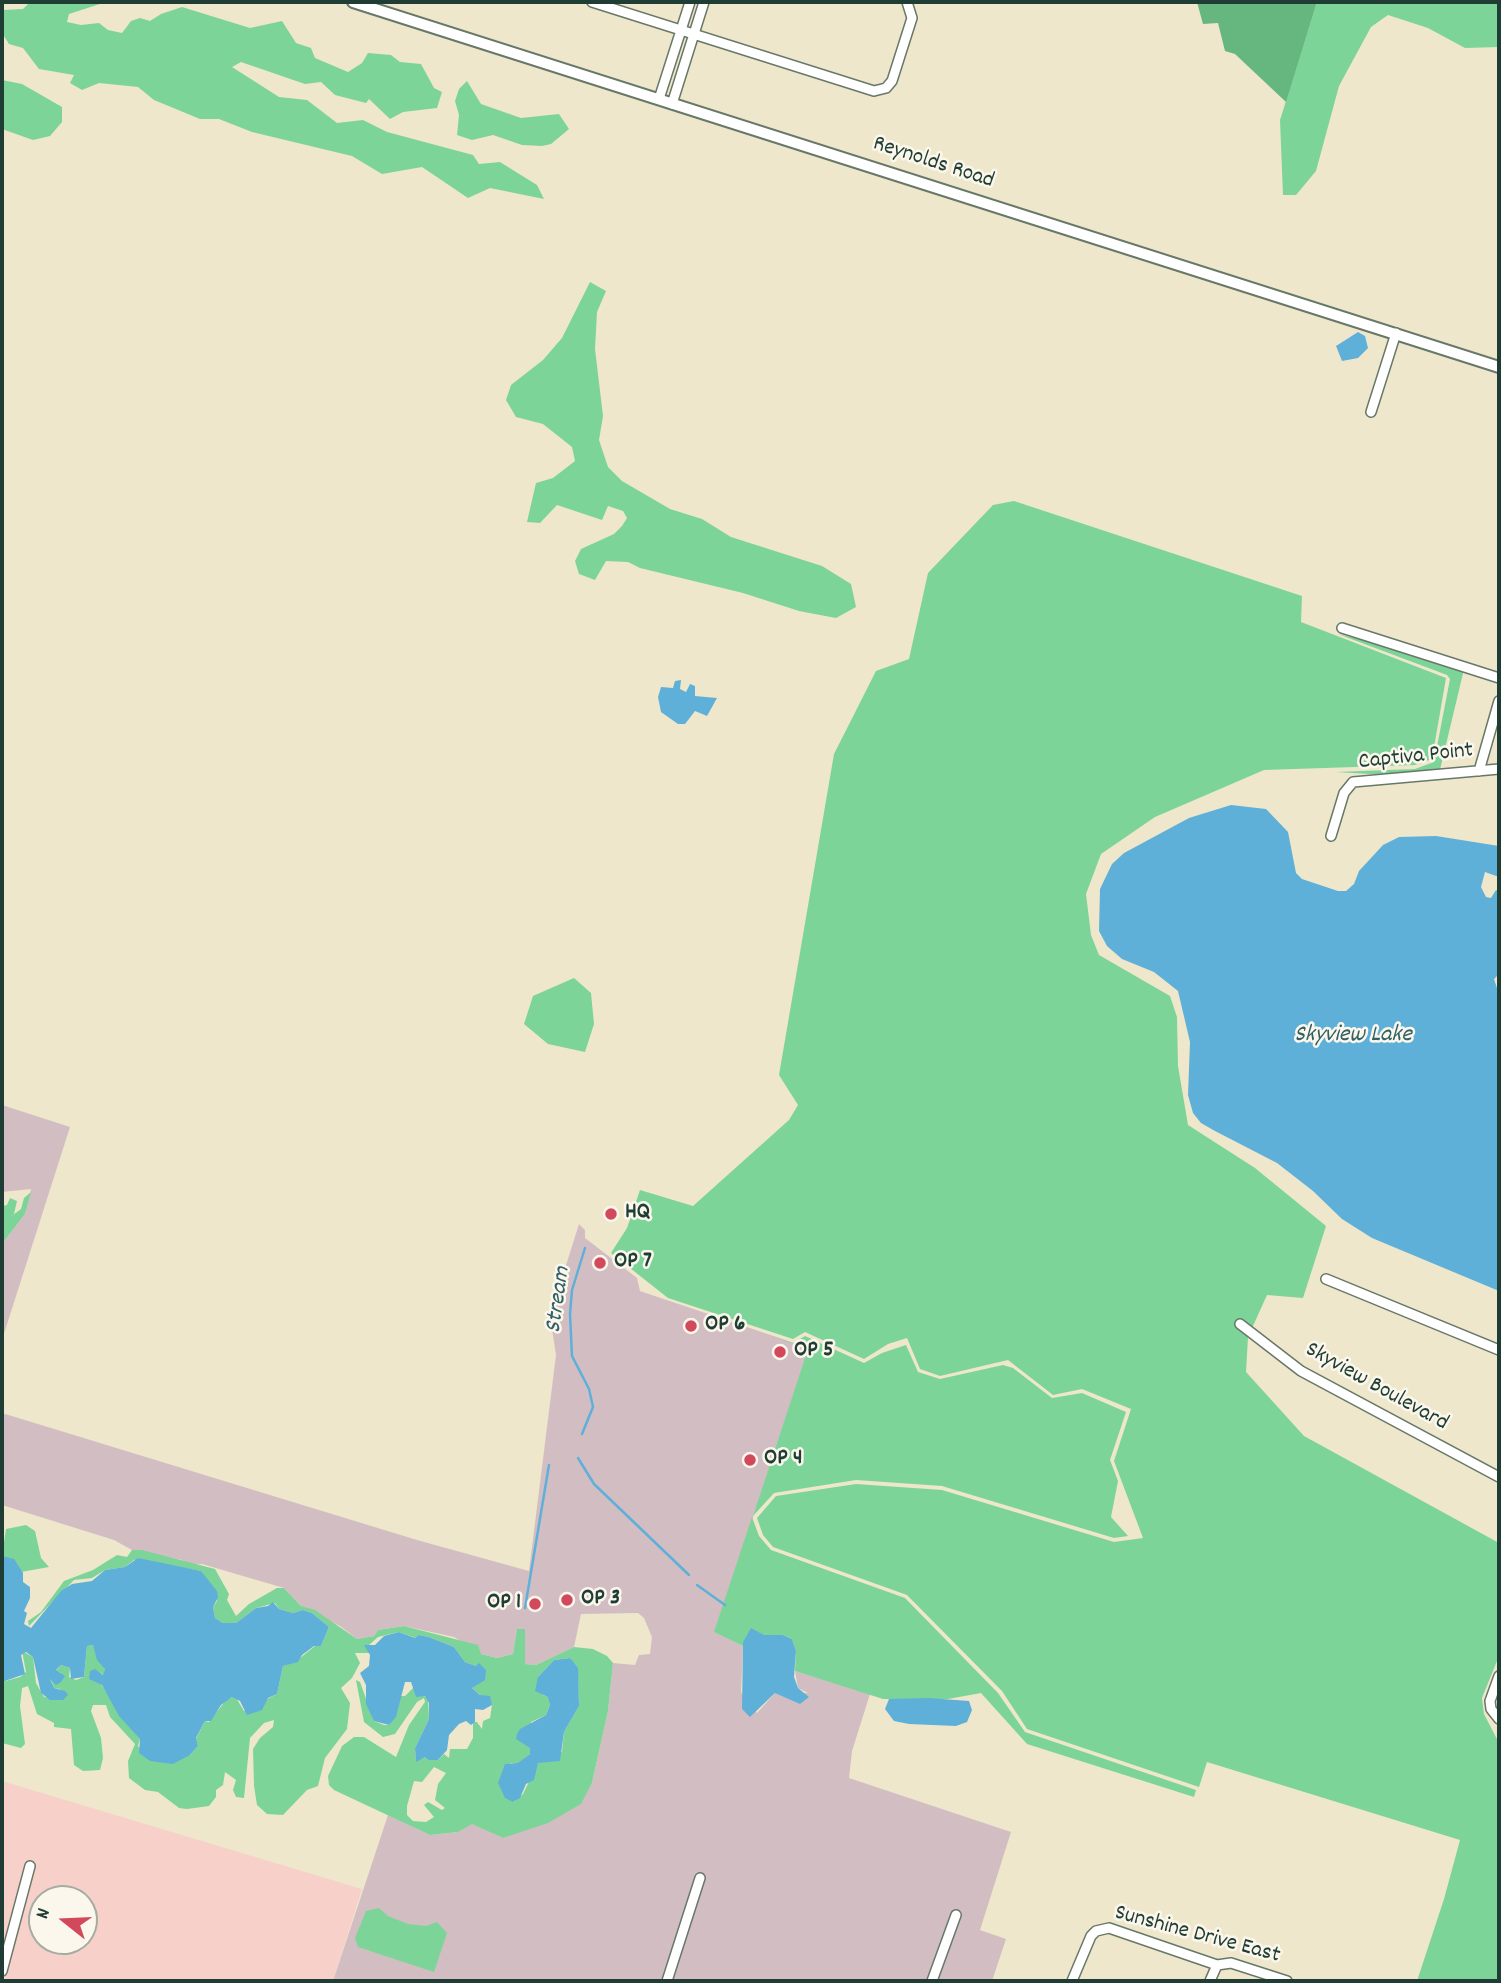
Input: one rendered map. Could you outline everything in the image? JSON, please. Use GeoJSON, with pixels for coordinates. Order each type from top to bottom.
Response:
{"type":"FeatureCollection","features":[{"type":"Feature","properties":{"kind":"street","name":"Reynolds Road"},"geometry":{"type":"LineString","coordinates":[[353,2],[1499,367]]}},
{"type":"Feature","properties":{"kind":"street"},"geometry":{"type":"LineString","coordinates":[[592,2],[874,91],[886,88],[892,80],[912,18],[907,2]]}},
{"type":"Feature","properties":{"kind":"street"},"geometry":{"type":"LineString","coordinates":[[659,99],[690,2]]}},
{"type":"Feature","properties":{"kind":"street"},"geometry":{"type":"LineString","coordinates":[[672,104],[704,2]]}},
{"type":"Feature","properties":{"kind":"street"},"geometry":{"type":"LineString","coordinates":[[1371,412],[1396,333]]}},
{"type":"Feature","properties":{"kind":"street"},"geometry":{"type":"LineString","coordinates":[[1342,628],[1499,678]]}},
{"type":"Feature","properties":{"kind":"street"},"geometry":{"type":"LineString","coordinates":[[1479,771],[1499,702]]}},
{"type":"Feature","properties":{"kind":"street","name":"Captiva Point"},"geometry":{"type":"LineString","coordinates":[[1331,836],[1344,793],[1353,782],[1499,769]]}},
{"type":"Feature","properties":{"kind":"street"},"geometry":{"type":"LineString","coordinates":[[1326,1279],[1499,1350]]}},
{"type":"Feature","properties":{"kind":"street","name":"Skyview Boulevard"},"geometry":{"type":"LineString","coordinates":[[1240,1325],[1301,1371],[1499,1476]]}},
{"type":"Feature","properties":{"kind":"street"},"geometry":{"type":"LineString","coordinates":[[1499,1676],[1490,1701],[1491,1709],[1499,1719]]}},
{"type":"Feature","properties":{"kind":"street"},"geometry":{"type":"LineString","coordinates":[[2,1971],[30,1866]]}},
{"type":"Feature","properties":{"kind":"street"},"geometry":{"type":"LineString","coordinates":[[667,1981],[700,1878]]}},
{"type":"Feature","properties":{"kind":"street"},"geometry":{"type":"LineString","coordinates":[[932,1981],[956,1914]]}},
{"type":"Feature","properties":{"kind":"street","name":"Sunshine Drive East"},"geometry":{"type":"LineString","coordinates":[[1072,1981],[1096,1931],[1109,1928],[1217,1965],[1231,1963],[1287,1981]]}},
{"type":"Feature","properties":{"kind":"street"},"geometry":{"type":"LineString","coordinates":[[1210,1981],[1217,1965]]}},
{"type":"Feature","properties":{"kind":"shaded area"},"geometry":{"type":"Polygon","coordinates":[[[2,1105],[70,1127],[2,1340],[2,1244],[25,1214],[31,1189],[2,1192],[2,1105]]]}},
{"type":"Feature","properties":{"kind":"shaded area"},"geometry":{"type":"Polygon","coordinates":[[[579,1224],[585,1230],[585,1238],[637,1278],[640,1291],[809,1348],[715,1632],[743,1646],[741,1692],[757,1713],[775,1693],[808,1693],[798,1688],[795,1671],[870,1694],[852,1751],[849,1778],[1011,1832],[980,1930],[1006,1939],[992,1981],[937,1981],[962,1913],[954,1909],[927,1981],[672,1981],[706,1876],[697,1873],[662,1981],[333,1981],[388,1815],[430,1835],[458,1832],[472,1823],[503,1838],[580,1804],[592,1783],[608,1711],[613,1663],[635,1665],[639,1655],[650,1654],[652,1637],[644,1618],[638,1613],[581,1614],[574,1647],[536,1665],[525,1664],[525,1629],[517,1630],[513,1654],[497,1658],[481,1654],[454,1637],[404,1626],[378,1630],[374,1636],[357,1639],[340,1626],[301,1606],[284,1588],[202,1564],[189,1565],[182,1560],[132,1550],[114,1540],[2,1505],[2,1413],[417,1540],[529,1571],[556,1355],[550,1316],[579,1224]]]}},
{"type":"Feature","properties":{"kind":"shaded area"},"geometry":{"type":"Polygon","coordinates":[[[2,1781],[362,1889],[333,1981],[4,1981],[28,1890],[28,1955],[98,1955],[98,1885],[29,1885],[35,1864],[26,1861],[2,1952],[2,1781]]]}},
{"type":"Feature","properties":{"kind":"green space"},"geometry":{"type":"Polygon","coordinates":[[[30,2],[106,2],[69,14],[67,22],[81,25],[99,23],[108,30],[122,33],[131,21],[140,18],[150,21],[182,7],[250,28],[282,21],[296,43],[311,48],[315,58],[348,72],[362,63],[368,53],[391,55],[400,62],[421,64],[434,88],[442,92],[437,108],[403,112],[390,119],[369,99],[366,103],[335,95],[321,82],[305,84],[241,62],[232,67],[279,97],[307,100],[337,123],[363,120],[387,132],[473,155],[479,164],[500,162],[537,185],[544,199],[490,188],[468,198],[422,167],[382,174],[352,156],[252,132],[219,119],[200,119],[154,100],[138,87],[99,83],[82,90],[70,83],[74,75],[39,69],[23,48],[9,44],[2,33],[3,10],[23,9],[30,2]]]}},
{"type":"Feature","properties":{"kind":"green space"},"geometry":{"type":"Polygon","coordinates":[[[1197,2],[1317,2],[1286,102],[1235,54],[1225,51],[1218,23],[1203,24],[1197,2]]]}},
{"type":"Feature","properties":{"kind":"green space"},"geometry":{"type":"Polygon","coordinates":[[[1317,2],[1499,2],[1499,47],[1465,48],[1428,28],[1388,15],[1371,27],[1339,86],[1316,171],[1296,195],[1283,195],[1280,120],[1317,2]]]}},
{"type":"Feature","properties":{"kind":"green space"},"geometry":{"type":"Polygon","coordinates":[[[2,80],[22,84],[62,107],[62,122],[50,136],[33,140],[2,129],[2,80]]]}},
{"type":"Feature","properties":{"kind":"green space"},"geometry":{"type":"Polygon","coordinates":[[[467,81],[481,104],[521,118],[559,114],[569,129],[551,144],[542,146],[522,145],[493,135],[472,140],[457,135],[459,115],[455,101],[459,89],[467,81]]]}},
{"type":"Feature","properties":{"kind":"green space"},"geometry":{"type":"Polygon","coordinates":[[[590,282],[606,291],[597,312],[595,349],[603,416],[599,440],[608,467],[622,481],[670,509],[702,519],[731,537],[822,566],[851,584],[856,607],[836,618],[799,611],[743,593],[640,568],[628,562],[606,561],[595,580],[579,574],[575,561],[581,549],[614,534],[622,526],[627,518],[623,511],[608,506],[602,520],[557,505],[540,523],[527,522],[536,483],[553,478],[575,461],[572,447],[543,424],[516,417],[506,400],[511,385],[543,360],[562,338],[590,282]]]}},
{"type":"Feature","properties":{"kind":"green space"},"geometry":{"type":"Polygon","coordinates":[[[1014,501],[1302,596],[1301,622],[1446,678],[1432,759],[1415,765],[1264,770],[1155,817],[1101,854],[1086,894],[1091,935],[1099,955],[1170,996],[1177,1017],[1178,1066],[1188,1125],[1255,1168],[1326,1226],[1303,1298],[1267,1295],[1248,1337],[1246,1372],[1304,1436],[1499,1543],[1499,1656],[1482,1698],[1484,1714],[1499,1743],[1499,1981],[1417,1981],[1460,1840],[1207,1762],[1199,1787],[1027,1729],[1002,1691],[907,1595],[773,1547],[763,1535],[757,1518],[776,1496],[856,1484],[942,1490],[1114,1542],[1143,1538],[1114,1461],[1131,1409],[1082,1389],[1053,1395],[1008,1360],[940,1376],[920,1369],[907,1338],[888,1344],[864,1359],[805,1332],[793,1339],[668,1298],[611,1253],[627,1228],[640,1190],[693,1206],[789,1120],[798,1105],[779,1075],[834,754],[876,671],[909,659],[928,573],[993,505],[1014,501]]]}},
{"type":"Feature","properties":{"kind":"green space"},"geometry":{"type":"Polygon","coordinates":[[[1338,634],[1465,665],[1438,778],[1336,772],[1415,769],[1434,762],[1450,679],[1447,675],[1338,634]]]}},
{"type":"Feature","properties":{"kind":"green space"},"geometry":{"type":"Polygon","coordinates":[[[574,978],[591,993],[594,1024],[585,1052],[548,1044],[524,1024],[533,996],[574,978]]]}},
{"type":"Feature","properties":{"kind":"green space"},"geometry":{"type":"Polygon","coordinates":[[[31,1192],[25,1214],[2,1244],[2,1206],[7,1205],[10,1198],[17,1201],[14,1214],[9,1218],[21,1209],[24,1198],[31,1192]]]}},
{"type":"Feature","properties":{"kind":"green space"},"geometry":{"type":"Polygon","coordinates":[[[766,1334],[793,1343],[805,1336],[864,1363],[882,1353],[906,1345],[918,1372],[940,1379],[1003,1365],[1013,1368],[1052,1398],[1082,1393],[1126,1412],[1110,1460],[1118,1481],[1111,1517],[1128,1536],[1114,1538],[942,1486],[856,1480],[774,1493],[753,1516],[808,1349],[766,1334]]]}},
{"type":"Feature","properties":{"kind":"green space"},"geometry":{"type":"Polygon","coordinates":[[[752,1517],[759,1536],[771,1550],[905,1598],[998,1693],[1025,1732],[1196,1790],[1194,1797],[1027,1744],[981,1693],[948,1699],[883,1699],[795,1671],[796,1651],[792,1639],[783,1635],[764,1635],[743,1642],[743,1646],[714,1632],[752,1517]]]}},
{"type":"Feature","properties":{"kind":"green space"},"geometry":{"type":"Polygon","coordinates":[[[26,1525],[35,1531],[41,1558],[49,1567],[21,1572],[14,1561],[2,1556],[6,1529],[26,1525]]]}},
{"type":"Feature","properties":{"kind":"green space"},"geometry":{"type":"Polygon","coordinates":[[[132,1550],[142,1550],[215,1569],[229,1594],[227,1600],[236,1616],[249,1604],[277,1588],[284,1588],[301,1606],[315,1610],[357,1639],[374,1636],[378,1630],[404,1626],[478,1645],[481,1654],[497,1658],[513,1654],[517,1629],[525,1629],[525,1664],[536,1665],[574,1647],[593,1649],[607,1656],[613,1663],[608,1711],[592,1783],[581,1804],[548,1823],[503,1838],[472,1824],[458,1832],[430,1835],[334,1790],[329,1785],[328,1776],[342,1746],[354,1737],[364,1737],[396,1757],[409,1725],[425,1702],[424,1698],[417,1702],[395,1734],[383,1737],[364,1722],[356,1680],[360,1682],[374,1721],[384,1725],[389,1725],[398,1709],[399,1696],[405,1696],[414,1687],[414,1691],[428,1698],[429,1719],[415,1748],[416,1761],[425,1757],[438,1760],[444,1754],[449,1758],[450,1749],[467,1749],[473,1738],[473,1722],[477,1722],[482,1729],[483,1721],[490,1718],[492,1705],[472,1688],[478,1682],[476,1666],[465,1662],[454,1647],[429,1637],[419,1635],[416,1638],[399,1632],[378,1637],[369,1645],[369,1653],[355,1653],[360,1663],[352,1678],[341,1688],[350,1703],[347,1729],[325,1758],[318,1786],[307,1790],[283,1815],[267,1814],[257,1805],[254,1786],[253,1749],[260,1738],[273,1727],[274,1720],[264,1723],[250,1738],[244,1798],[236,1797],[233,1790],[236,1780],[225,1772],[223,1785],[216,1790],[216,1797],[209,1806],[187,1809],[179,1808],[158,1792],[145,1790],[129,1778],[128,1761],[135,1744],[110,1717],[106,1705],[93,1705],[91,1711],[101,1738],[103,1758],[100,1770],[83,1771],[74,1765],[71,1729],[54,1727],[54,1723],[37,1714],[28,1686],[22,1688],[20,1706],[25,1744],[21,1748],[2,1743],[2,1682],[20,1677],[26,1672],[22,1651],[33,1657],[36,1683],[44,1697],[63,1700],[60,1689],[54,1688],[50,1678],[61,1682],[61,1673],[56,1671],[61,1665],[70,1668],[69,1677],[76,1680],[84,1677],[87,1646],[93,1645],[105,1669],[104,1675],[97,1671],[100,1683],[140,1739],[138,1746],[150,1761],[190,1755],[198,1746],[196,1739],[205,1721],[209,1722],[226,1700],[235,1696],[244,1711],[277,1694],[283,1666],[295,1662],[315,1646],[321,1646],[329,1627],[312,1613],[303,1610],[293,1613],[279,1609],[275,1603],[256,1608],[236,1623],[223,1623],[215,1618],[213,1607],[217,1601],[201,1571],[134,1560],[125,1567],[105,1570],[92,1578],[74,1580],[29,1626],[28,1621],[41,1612],[64,1581],[93,1570],[117,1555],[127,1557],[132,1550]],[[570,1658],[554,1660],[538,1677],[543,1695],[549,1697],[550,1705],[546,1715],[531,1722],[530,1754],[518,1764],[510,1763],[514,1802],[523,1794],[538,1763],[562,1752],[564,1732],[579,1706],[578,1679],[570,1658]],[[434,1767],[422,1782],[414,1781],[407,1806],[407,1815],[413,1821],[426,1822],[434,1817],[424,1805],[428,1802],[442,1810],[445,1808],[435,1800],[438,1784],[446,1773],[434,1767]]]}},
{"type":"Feature","properties":{"kind":"green space"},"geometry":{"type":"Polygon","coordinates":[[[379,1908],[388,1916],[408,1924],[426,1926],[437,1922],[447,1933],[434,1972],[358,1947],[355,1938],[366,1911],[379,1908]]]}},
{"type":"Feature","properties":{"kind":"water"},"geometry":{"type":"Polygon","coordinates":[[[1358,332],[1365,336],[1368,348],[1358,358],[1342,361],[1336,346],[1358,332]]]}},
{"type":"Feature","properties":{"kind":"water"},"geometry":{"type":"Polygon","coordinates":[[[681,680],[680,689],[686,692],[690,684],[695,686],[695,696],[717,698],[707,716],[695,711],[685,724],[678,724],[661,712],[658,697],[661,687],[673,688],[675,681],[681,680]]]}},
{"type":"Feature","properties":{"kind":"water","name":"Skyview Lake"},"geometry":{"type":"Polygon","coordinates":[[[1231,805],[1266,809],[1288,832],[1296,873],[1302,879],[1338,891],[1346,891],[1354,884],[1359,871],[1383,845],[1399,837],[1436,836],[1499,846],[1499,877],[1485,872],[1481,887],[1486,897],[1491,898],[1496,890],[1499,892],[1499,974],[1494,979],[1499,994],[1499,1291],[1372,1238],[1342,1219],[1313,1191],[1277,1163],[1201,1123],[1193,1113],[1188,1095],[1190,1042],[1178,991],[1154,972],[1122,959],[1107,946],[1099,931],[1100,889],[1112,864],[1124,853],[1189,818],[1231,805]]]}},
{"type":"Feature","properties":{"kind":"water"},"geometry":{"type":"Polygon","coordinates":[[[2,1556],[14,1559],[23,1573],[23,1582],[30,1587],[24,1624],[31,1628],[61,1591],[72,1584],[92,1581],[105,1570],[125,1567],[138,1558],[201,1571],[217,1591],[218,1597],[213,1607],[215,1618],[223,1623],[236,1623],[256,1608],[268,1606],[273,1602],[279,1609],[293,1613],[303,1610],[312,1613],[329,1627],[321,1646],[314,1646],[302,1655],[298,1662],[283,1666],[277,1694],[268,1698],[262,1710],[247,1715],[240,1701],[232,1697],[221,1705],[211,1721],[205,1721],[196,1738],[198,1746],[190,1755],[173,1764],[150,1761],[139,1753],[140,1739],[119,1716],[102,1685],[89,1679],[90,1671],[95,1669],[103,1675],[105,1669],[97,1660],[93,1645],[87,1646],[84,1677],[71,1679],[70,1668],[61,1665],[56,1670],[65,1676],[61,1682],[56,1685],[50,1679],[54,1688],[65,1691],[68,1695],[63,1700],[50,1700],[41,1693],[33,1657],[26,1652],[21,1655],[25,1674],[2,1682],[2,1556]]]}},
{"type":"Feature","properties":{"kind":"water"},"geometry":{"type":"Polygon","coordinates":[[[751,1628],[764,1635],[783,1635],[792,1639],[796,1651],[794,1677],[798,1688],[809,1697],[800,1704],[775,1693],[750,1717],[742,1709],[743,1642],[751,1628]]]}},
{"type":"Feature","properties":{"kind":"water"},"geometry":{"type":"Polygon","coordinates":[[[399,1632],[415,1638],[419,1635],[429,1637],[454,1647],[465,1662],[476,1666],[479,1663],[486,1670],[485,1680],[472,1688],[480,1695],[490,1696],[492,1705],[483,1710],[475,1709],[475,1722],[471,1725],[466,1721],[459,1724],[449,1735],[447,1750],[438,1760],[425,1757],[416,1762],[415,1748],[429,1719],[429,1703],[425,1696],[416,1697],[411,1682],[405,1682],[396,1717],[389,1725],[374,1721],[366,1704],[366,1685],[360,1673],[369,1666],[370,1655],[364,1645],[375,1645],[384,1636],[399,1632]]]}},
{"type":"Feature","properties":{"kind":"water"},"geometry":{"type":"Polygon","coordinates":[[[570,1658],[578,1668],[579,1706],[564,1732],[560,1761],[538,1763],[534,1780],[526,1784],[520,1798],[513,1802],[505,1798],[498,1783],[505,1764],[518,1763],[530,1754],[530,1748],[516,1739],[520,1729],[546,1715],[550,1705],[548,1697],[535,1691],[538,1677],[554,1660],[570,1658]]]}},
{"type":"Feature","properties":{"kind":"water"},"geometry":{"type":"Polygon","coordinates":[[[889,1699],[969,1701],[972,1710],[967,1722],[956,1726],[909,1724],[894,1721],[885,1709],[889,1699]]]}},
{"type":"Feature","properties":{"kind":"waterway","name":"Stream"},"geometry":{"type":"LineString","coordinates":[[582,1434],[593,1407],[589,1389],[572,1356],[570,1314],[572,1290],[585,1248]]}},
{"type":"Feature","properties":{"kind":"waterway","name":"Stream"},"geometry":{"type":"LineString","coordinates":[[578,1458],[594,1484],[689,1575]]}},
{"type":"Feature","properties":{"kind":"waterway","name":"Stream"},"geometry":{"type":"LineString","coordinates":[[525,1608],[549,1465]]}},
{"type":"Feature","properties":{"kind":"waterway","name":"Stream"},"geometry":{"type":"LineString","coordinates":[[697,1585],[725,1605]]}},
{"type":"Feature","properties":{"kind":"place","name":"HQ"},"geometry":{"type":"Point","coordinates":[611,1214]}},
{"type":"Feature","properties":{"kind":"place","name":"OP 7"},"geometry":{"type":"Point","coordinates":[600,1263]}},
{"type":"Feature","properties":{"kind":"place","name":"OP 6"},"geometry":{"type":"Point","coordinates":[691,1326]}},
{"type":"Feature","properties":{"kind":"place","name":"OP 5"},"geometry":{"type":"Point","coordinates":[780,1352]}},
{"type":"Feature","properties":{"kind":"place","name":"OP 4"},"geometry":{"type":"Point","coordinates":[750,1460]}},
{"type":"Feature","properties":{"kind":"place","name":"OP 3"},"geometry":{"type":"Point","coordinates":[567,1600]}},
{"type":"Feature","properties":{"kind":"place","name":"OP 1"},"geometry":{"type":"Point","coordinates":[535,1604]}}]}
